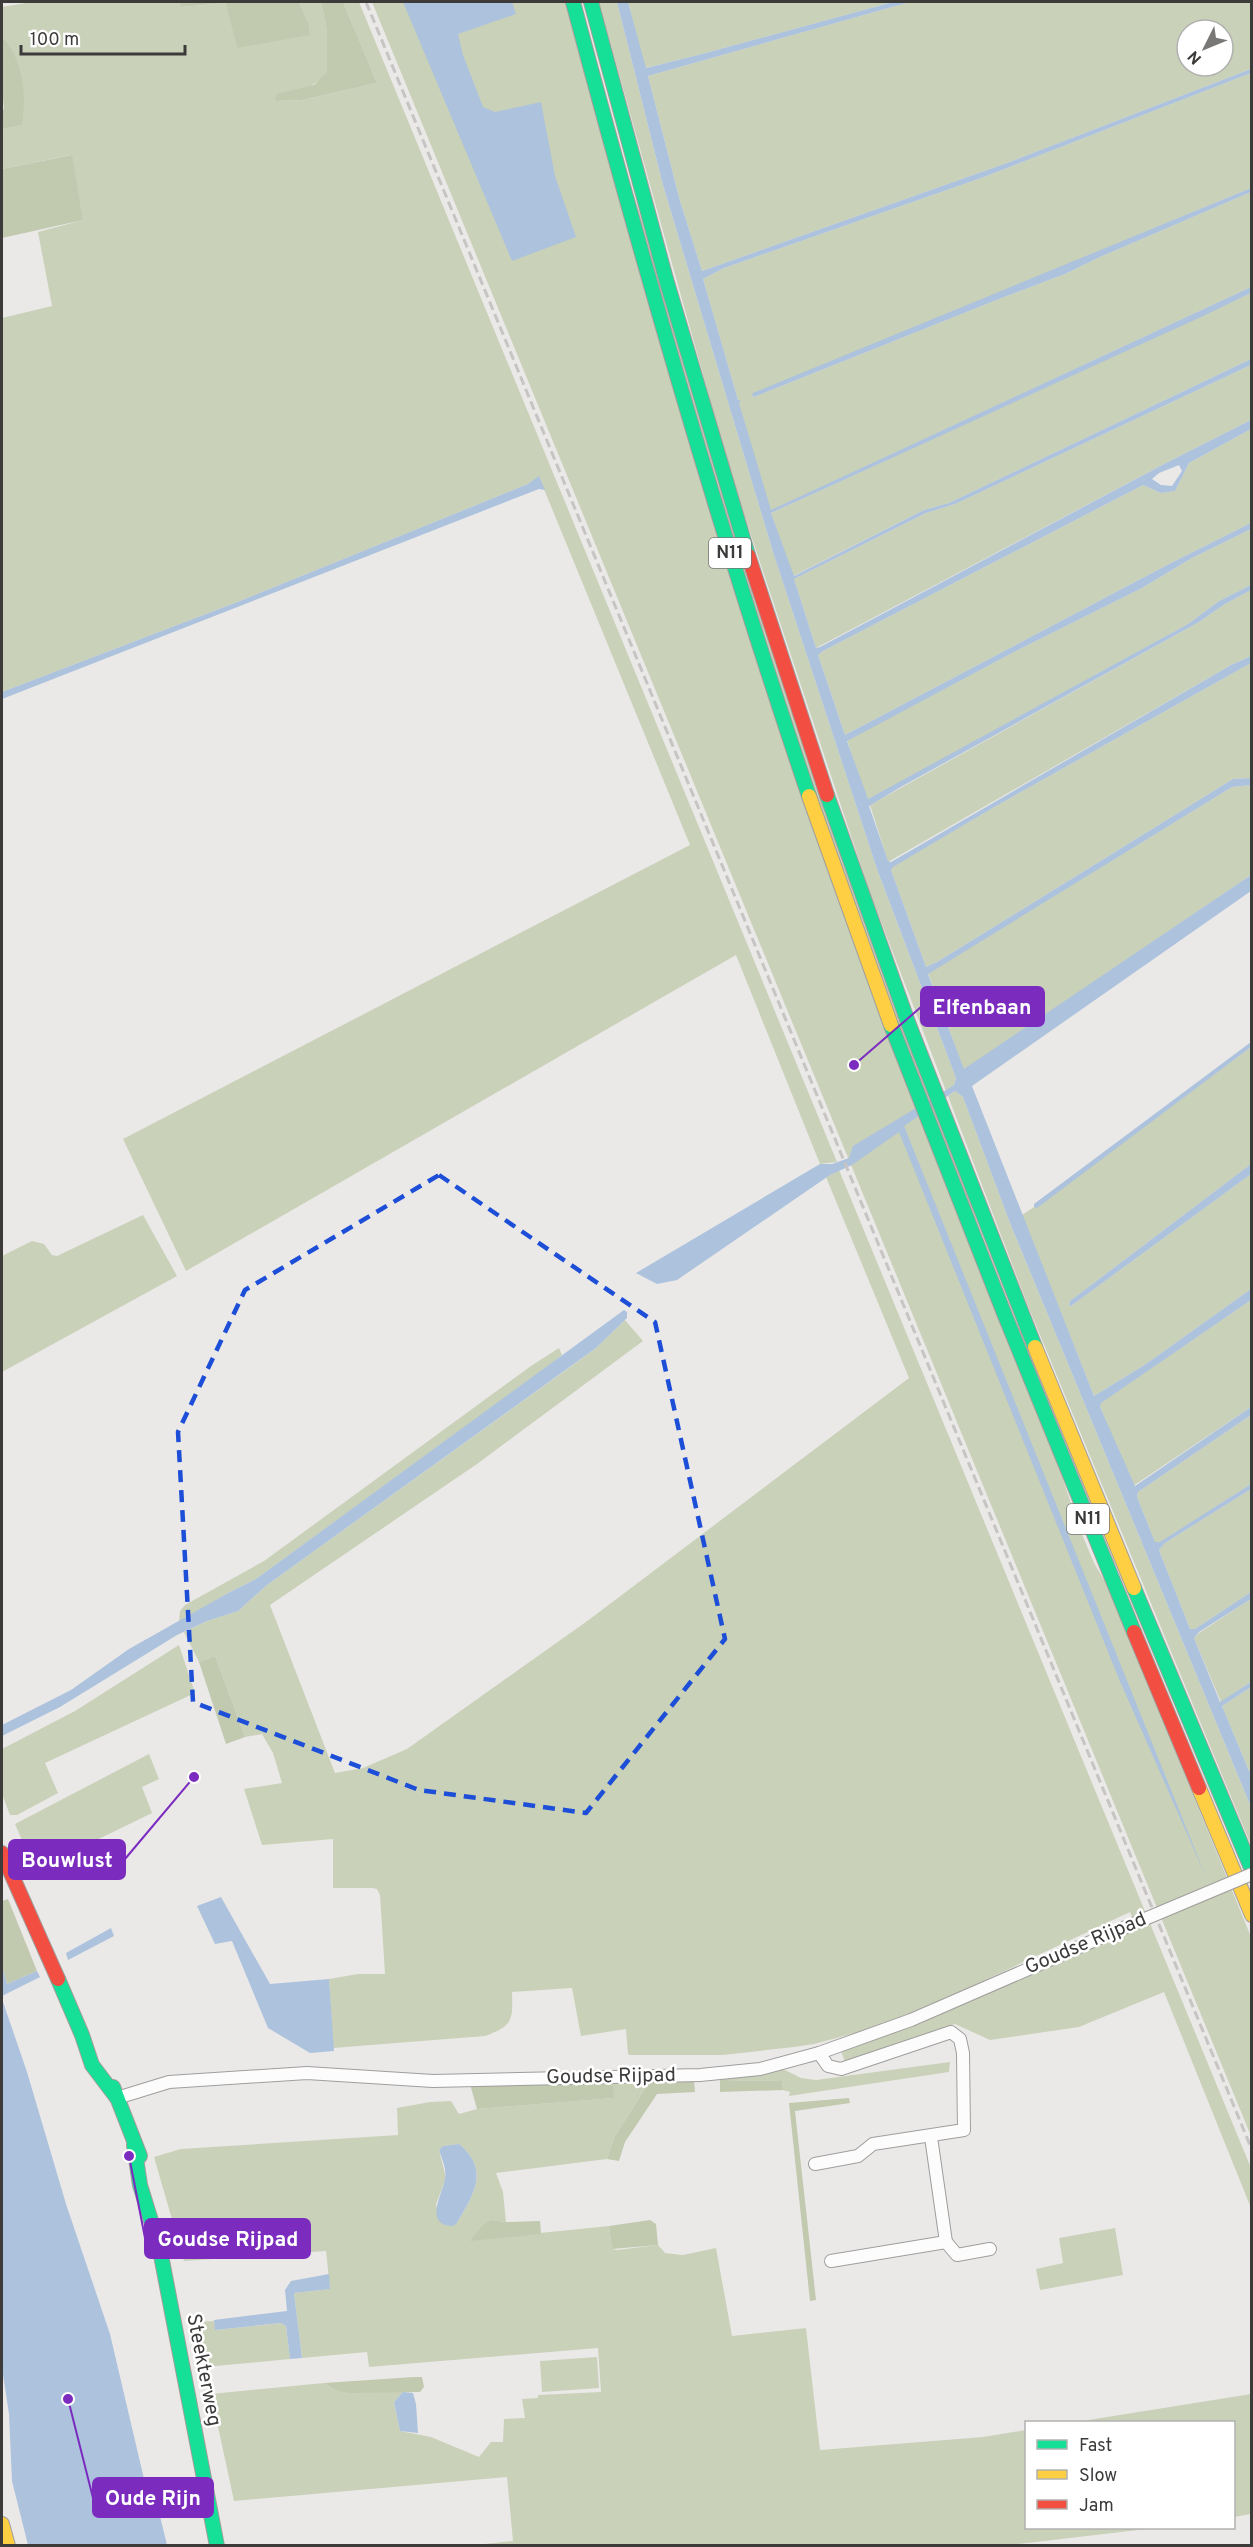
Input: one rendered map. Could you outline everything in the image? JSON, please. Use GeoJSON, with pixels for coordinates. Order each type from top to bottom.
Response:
{"type":"FeatureCollection","features":[{"type":"Feature","properties":{"kind":"main road","name":"N11"},"geometry":{"type":"LineString","coordinates":[[573,2],[628,210],[698,452],[795,755],[861,944],[927,1122],[1251,1915]]}},
{"type":"Feature","properties":{"kind":"main road","name":"N11"},"geometry":{"type":"LineString","coordinates":[[591,2],[644,204],[713,445],[807,740],[941,1112],[1251,1872]]}},
{"type":"Feature","properties":{"kind":"main road","name":"Steekterweg"},"geometry":{"type":"LineString","coordinates":[[2,1853],[82,2035],[103,2062],[111,2078],[134,2145],[140,2190],[147,2203],[160,2250],[217,2546]]}},
{"type":"Feature","properties":{"kind":"main road"},"geometry":{"type":"LineString","coordinates":[[2,2524],[8,2546]]}},
{"type":"Feature","properties":{"kind":"street","name":"Goudse Rijpad"},"geometry":{"type":"LineString","coordinates":[[117,2098],[169,2082],[307,2073],[433,2081],[700,2075],[760,2069],[819,2053],[911,2020],[1251,1872]]}},
{"type":"Feature","properties":{"kind":"street"},"geometry":{"type":"LineString","coordinates":[[815,2164],[858,2156],[873,2144],[931,2137],[963,2130],[963,2053],[960,2039],[951,2032],[841,2069],[828,2066],[819,2053]]}},
{"type":"Feature","properties":{"kind":"street"},"geometry":{"type":"LineString","coordinates":[[931,2137],[946,2242],[957,2255],[990,2249]]}},
{"type":"Feature","properties":{"kind":"street"},"geometry":{"type":"LineString","coordinates":[[831,2261],[946,2242]]}},
{"type":"Feature","properties":{"kind":"highlighted area"},"geometry":{"type":"Polygon","coordinates":[[[439,1175],[655,1322],[725,1639],[586,1813],[419,1790],[193,1702],[178,1432],[245,1290],[439,1175]]]}},
{"type":"Feature","properties":{"kind":"green space"},"geometry":{"type":"Polygon","coordinates":[[[32,2],[179,2],[181,7],[227,3],[237,48],[308,22],[299,2],[321,2],[327,31],[327,72],[311,86],[278,101],[302,100],[377,83],[343,2],[359,2],[837,1162],[820,1164],[736,955],[186,1271],[123,1139],[690,845],[539,477],[528,484],[240,601],[2,692],[2,318],[52,306],[38,232],[83,220],[71,155],[2,169],[2,129],[21,125],[2,37],[2,7],[32,2]]]}},
{"type":"Feature","properties":{"kind":"green space"},"geometry":{"type":"Polygon","coordinates":[[[179,2],[299,2],[308,22],[310,35],[237,48],[226,3],[181,7],[179,2]]]}},
{"type":"Feature","properties":{"kind":"green space"},"geometry":{"type":"Polygon","coordinates":[[[321,2],[343,2],[377,83],[302,100],[277,101],[275,99],[277,94],[314,85],[327,72],[327,31],[321,2]]]}},
{"type":"Feature","properties":{"kind":"green space"},"geometry":{"type":"Polygon","coordinates":[[[372,2],[569,2],[1079,1527],[1094,1563],[1109,1588],[1251,1937],[1251,2136],[372,2]]]}},
{"type":"Feature","properties":{"kind":"green space"},"geometry":{"type":"Polygon","coordinates":[[[599,2],[617,2],[663,185],[773,552],[877,869],[956,1078],[954,1085],[946,1091],[870,893],[731,475],[599,2]]]}},
{"type":"Feature","properties":{"kind":"green space"},"geometry":{"type":"Polygon","coordinates":[[[628,2],[893,2],[645,68],[628,2]]]}},
{"type":"Feature","properties":{"kind":"green space"},"geometry":{"type":"Polygon","coordinates":[[[910,2],[1251,2],[1251,69],[1235,75],[1235,18],[1175,18],[1175,78],[1228,78],[1007,163],[702,271],[680,201],[648,76],[910,2]]]}},
{"type":"Feature","properties":{"kind":"green space"},"geometry":{"type":"Polygon","coordinates":[[[2,37],[15,56],[19,67],[24,102],[22,125],[2,129],[2,110],[4,109],[2,37]]]}},
{"type":"Feature","properties":{"kind":"green space"},"geometry":{"type":"Polygon","coordinates":[[[1251,73],[1251,188],[752,395],[754,397],[1065,274],[1251,192],[1251,287],[770,511],[703,279],[724,268],[984,177],[1251,73]]]}},
{"type":"Feature","properties":{"kind":"green space"},"geometry":{"type":"Polygon","coordinates":[[[72,155],[83,220],[2,238],[2,169],[72,155]]]}},
{"type":"Feature","properties":{"kind":"green space"},"geometry":{"type":"Polygon","coordinates":[[[1251,293],[1251,359],[949,503],[924,510],[793,576],[771,513],[1251,293]]]}},
{"type":"Feature","properties":{"kind":"green space"},"geometry":{"type":"Polygon","coordinates":[[[1251,365],[1251,420],[816,648],[794,579],[926,513],[955,504],[1251,365]]]}},
{"type":"Feature","properties":{"kind":"green space"},"geometry":{"type":"Polygon","coordinates":[[[1251,429],[1251,523],[845,735],[818,655],[823,651],[1143,485],[1161,493],[1175,491],[1189,463],[1251,429]]]}},
{"type":"Feature","properties":{"kind":"green space"},"geometry":{"type":"Polygon","coordinates":[[[1251,529],[1251,585],[1219,601],[1188,624],[897,784],[868,799],[866,797],[847,740],[1142,588],[1192,558],[1251,529]]]}},
{"type":"Feature","properties":{"kind":"green space"},"geometry":{"type":"Polygon","coordinates":[[[1251,590],[1251,656],[1231,665],[888,862],[870,805],[1199,622],[1251,590]]]}},
{"type":"Feature","properties":{"kind":"green space"},"geometry":{"type":"Polygon","coordinates":[[[1251,663],[1251,778],[1233,779],[926,967],[891,870],[892,867],[1251,663]]]}},
{"type":"Feature","properties":{"kind":"green space"},"geometry":{"type":"Polygon","coordinates":[[[1251,785],[1251,875],[964,1070],[928,973],[1232,787],[1251,785]]]}},
{"type":"Feature","properties":{"kind":"green space"},"geometry":{"type":"Polygon","coordinates":[[[1251,1047],[1251,1164],[1070,1301],[1069,1305],[1071,1306],[1251,1174],[1251,1289],[1146,1364],[1094,1396],[1022,1215],[1037,1207],[1251,1047]]]}},
{"type":"Feature","properties":{"kind":"green space"},"geometry":{"type":"Polygon","coordinates":[[[955,1091],[963,1097],[1010,1223],[1251,1807],[1251,1845],[1028,1306],[948,1096],[955,1091]]]}},
{"type":"Feature","properties":{"kind":"green space"},"geometry":{"type":"Polygon","coordinates":[[[839,1170],[1251,2168],[1251,2208],[1164,1992],[1079,2027],[990,2040],[955,2024],[845,2062],[841,2051],[1137,1928],[1130,1912],[896,2022],[814,2044],[723,2055],[630,2055],[628,2054],[626,2029],[581,2036],[572,1988],[512,1992],[509,2021],[501,2029],[485,2036],[333,2048],[329,1979],[358,1974],[385,1974],[380,1895],[377,1889],[372,1888],[333,1888],[333,1839],[262,1845],[244,1789],[282,1783],[273,1753],[262,1734],[245,1737],[215,1656],[199,1662],[184,1632],[207,1621],[238,1611],[267,1585],[596,1348],[625,1320],[643,1341],[477,1464],[270,1605],[335,1773],[363,1768],[407,1749],[590,1619],[909,1378],[826,1177],[839,1170]]]}},
{"type":"Feature","properties":{"kind":"green space"},"geometry":{"type":"Polygon","coordinates":[[[143,1215],[177,1276],[2,1372],[2,1256],[32,1241],[44,1244],[52,1255],[57,1256],[143,1215]]]}},
{"type":"Feature","properties":{"kind":"green space"},"geometry":{"type":"Polygon","coordinates":[[[1251,1300],[1251,1407],[1133,1486],[1100,1403],[1251,1300]]]}},
{"type":"Feature","properties":{"kind":"green space"},"geometry":{"type":"Polygon","coordinates":[[[559,1348],[562,1355],[551,1364],[256,1579],[179,1622],[180,1611],[185,1605],[264,1561],[559,1348]]]}},
{"type":"Feature","properties":{"kind":"green space"},"geometry":{"type":"Polygon","coordinates":[[[1251,1415],[1251,1484],[1161,1542],[1155,1542],[1137,1497],[1138,1492],[1251,1415]]]}},
{"type":"Feature","properties":{"kind":"green space"},"geometry":{"type":"Polygon","coordinates":[[[1251,1489],[1251,1592],[1195,1629],[1190,1629],[1159,1550],[1165,1543],[1251,1489]]]}},
{"type":"Feature","properties":{"kind":"green space"},"geometry":{"type":"Polygon","coordinates":[[[1251,1599],[1251,1682],[1221,1702],[1194,1638],[1251,1599]]]}},
{"type":"Feature","properties":{"kind":"green space"},"geometry":{"type":"Polygon","coordinates":[[[179,1645],[195,1693],[45,1763],[58,1793],[17,1815],[10,1815],[2,1794],[2,1749],[75,1711],[179,1645]]]}},
{"type":"Feature","properties":{"kind":"green space"},"geometry":{"type":"Polygon","coordinates":[[[215,1656],[245,1737],[226,1744],[199,1662],[215,1656]]]}},
{"type":"Feature","properties":{"kind":"green space"},"geometry":{"type":"Polygon","coordinates":[[[1251,1687],[1251,1771],[1249,1771],[1222,1706],[1251,1687]]]}},
{"type":"Feature","properties":{"kind":"green space"},"geometry":{"type":"Polygon","coordinates":[[[149,1754],[159,1779],[142,1787],[152,1813],[35,1870],[15,1824],[149,1754]]]}},
{"type":"Feature","properties":{"kind":"green space"},"geometry":{"type":"Polygon","coordinates":[[[8,1899],[37,1971],[7,1984],[2,1967],[2,1901],[8,1899]]]}},
{"type":"Feature","properties":{"kind":"green space"},"geometry":{"type":"Polygon","coordinates":[[[950,2062],[949,2072],[789,2096],[790,2092],[783,2090],[782,2081],[720,2080],[781,2068],[801,2078],[816,2080],[950,2062]]]}},
{"type":"Feature","properties":{"kind":"green space"},"geometry":{"type":"Polygon","coordinates":[[[694,2080],[695,2092],[657,2094],[625,2142],[619,2161],[607,2159],[614,2138],[650,2081],[694,2080]]]}},
{"type":"Feature","properties":{"kind":"green space"},"geometry":{"type":"Polygon","coordinates":[[[720,2080],[782,2081],[783,2090],[720,2092],[720,2080]]]}},
{"type":"Feature","properties":{"kind":"green space"},"geometry":{"type":"Polygon","coordinates":[[[650,2081],[614,2138],[607,2159],[496,2173],[503,2192],[506,2222],[491,2220],[471,2240],[609,2226],[612,2249],[658,2245],[665,2253],[683,2255],[716,2248],[732,2336],[806,2328],[820,2450],[983,2437],[1025,2430],[1025,2529],[1146,2529],[1002,2546],[466,2546],[513,2541],[507,2477],[234,2501],[211,2394],[324,2383],[337,2391],[403,2392],[394,2402],[400,2431],[431,2437],[479,2457],[491,2442],[503,2442],[504,2419],[525,2418],[522,2399],[538,2398],[538,2395],[601,2392],[598,2348],[369,2367],[367,2352],[302,2358],[294,2293],[330,2289],[326,2251],[184,2261],[154,2157],[181,2149],[398,2135],[397,2108],[430,2102],[451,2101],[459,2114],[477,2109],[613,2098],[613,2083],[650,2081]],[[459,2144],[443,2146],[439,2150],[446,2178],[436,2204],[440,2221],[457,2223],[469,2202],[476,2182],[474,2163],[459,2144]]]}},
{"type":"Feature","properties":{"kind":"green space"},"geometry":{"type":"Polygon","coordinates":[[[613,2083],[614,2098],[477,2109],[470,2084],[613,2083]]]}},
{"type":"Feature","properties":{"kind":"green space"},"geometry":{"type":"Polygon","coordinates":[[[849,2098],[850,2103],[795,2111],[816,2300],[810,2301],[789,2103],[849,2098]]]}},
{"type":"Feature","properties":{"kind":"green space"},"geometry":{"type":"Polygon","coordinates":[[[491,2220],[540,2221],[541,2234],[470,2241],[483,2225],[491,2220]]]}},
{"type":"Feature","properties":{"kind":"green space"},"geometry":{"type":"Polygon","coordinates":[[[650,2220],[656,2224],[658,2245],[612,2249],[609,2226],[650,2220]]]}},
{"type":"Feature","properties":{"kind":"green space"},"geometry":{"type":"Polygon","coordinates":[[[1115,2228],[1123,2275],[1040,2290],[1036,2269],[1063,2263],[1059,2238],[1115,2228]]]}},
{"type":"Feature","properties":{"kind":"green space"},"geometry":{"type":"Polygon","coordinates":[[[214,2321],[216,2330],[281,2323],[286,2326],[290,2359],[205,2367],[196,2322],[214,2321]]]}},
{"type":"Feature","properties":{"kind":"green space"},"geometry":{"type":"Polygon","coordinates":[[[597,2357],[599,2388],[542,2392],[540,2361],[597,2357]]]}},
{"type":"Feature","properties":{"kind":"green space"},"geometry":{"type":"Polygon","coordinates":[[[422,2377],[424,2387],[420,2392],[351,2393],[337,2391],[324,2383],[422,2377]]]}},
{"type":"Feature","properties":{"kind":"green space"},"geometry":{"type":"Polygon","coordinates":[[[1251,2394],[1251,2514],[1235,2517],[1235,2421],[1082,2421],[1251,2394]]]}},
{"type":"Feature","properties":{"kind":"water"},"geometry":{"type":"Polygon","coordinates":[[[403,2],[512,2],[516,14],[458,34],[463,55],[483,107],[495,112],[541,102],[555,176],[576,237],[512,261],[403,2]]]}},
{"type":"Feature","properties":{"kind":"water"},"geometry":{"type":"Polygon","coordinates":[[[617,2],[628,2],[646,68],[893,2],[910,2],[648,76],[680,201],[702,271],[1007,163],[1228,78],[1235,78],[1235,75],[1251,69],[1251,73],[984,177],[724,268],[703,279],[738,400],[741,401],[739,403],[771,510],[1251,287],[1251,293],[1201,317],[771,513],[794,576],[924,510],[949,503],[1251,359],[1251,365],[955,504],[926,513],[794,579],[816,648],[820,647],[1251,420],[1251,429],[1189,463],[1175,491],[1161,493],[1143,485],[818,655],[845,735],[1251,523],[1251,529],[1192,558],[1142,588],[1014,652],[847,741],[868,799],[1188,624],[1219,601],[1251,585],[1251,590],[1199,622],[869,806],[888,861],[891,862],[1231,665],[1251,656],[1251,663],[996,806],[891,870],[926,967],[1233,779],[1251,778],[1251,785],[1232,787],[928,974],[964,1069],[1251,875],[1251,891],[972,1086],[1094,1396],[1146,1364],[1251,1289],[1251,1300],[1101,1403],[1100,1407],[1135,1486],[1251,1407],[1251,1415],[1138,1492],[1137,1497],[1155,1542],[1160,1542],[1251,1484],[1251,1489],[1165,1543],[1159,1550],[1190,1629],[1195,1629],[1251,1592],[1251,1599],[1199,1632],[1194,1638],[1220,1702],[1251,1682],[1251,1687],[1222,1706],[1249,1771],[1251,1771],[1251,1807],[1010,1223],[963,1097],[955,1091],[904,1126],[1206,1877],[1119,1679],[899,1132],[852,1165],[830,1175],[677,1280],[657,1284],[636,1273],[820,1164],[832,1164],[849,1158],[853,1146],[954,1085],[956,1078],[877,869],[773,552],[663,185],[617,2]],[[1179,465],[1159,473],[1152,479],[1161,485],[1172,486],[1182,471],[1179,465]]]}},
{"type":"Feature","properties":{"kind":"water"},"geometry":{"type":"Polygon","coordinates":[[[1251,188],[1251,192],[1065,274],[754,397],[752,395],[753,393],[1251,188]]]}},
{"type":"Feature","properties":{"kind":"water"},"geometry":{"type":"Polygon","coordinates":[[[539,476],[545,490],[539,489],[2,699],[2,692],[240,601],[528,484],[539,476]]]}},
{"type":"Feature","properties":{"kind":"water"},"geometry":{"type":"Polygon","coordinates":[[[1251,1042],[1251,1047],[1037,1208],[1034,1207],[1034,1204],[1251,1042]]]}},
{"type":"Feature","properties":{"kind":"water"},"geometry":{"type":"Polygon","coordinates":[[[1251,1164],[1251,1174],[1071,1306],[1069,1305],[1070,1301],[1251,1164]]]}},
{"type":"Feature","properties":{"kind":"water"},"geometry":{"type":"Polygon","coordinates":[[[624,1310],[627,1312],[627,1318],[596,1348],[267,1585],[238,1611],[207,1621],[177,1635],[60,1707],[2,1736],[2,1725],[71,1690],[129,1649],[256,1579],[624,1310]]]}},
{"type":"Feature","properties":{"kind":"water"},"geometry":{"type":"Polygon","coordinates":[[[221,1897],[270,1984],[329,1979],[334,2051],[310,2053],[268,2028],[232,1941],[215,1944],[197,1906],[221,1897]]]}},
{"type":"Feature","properties":{"kind":"water"},"geometry":{"type":"Polygon","coordinates":[[[111,1928],[114,1936],[68,1960],[66,1953],[111,1928]]]}},
{"type":"Feature","properties":{"kind":"water"},"geometry":{"type":"Polygon","coordinates":[[[2,1967],[7,1984],[37,1971],[40,1977],[2,1996],[2,1967]]]}},
{"type":"Feature","properties":{"kind":"water"},"geometry":{"type":"Polygon","coordinates":[[[2,1999],[27,2072],[66,2204],[110,2334],[144,2479],[151,2479],[167,2545],[28,2545],[12,2481],[9,2414],[2,2368],[2,1999]]]}},
{"type":"Feature","properties":{"kind":"water"},"geometry":{"type":"Polygon","coordinates":[[[459,2144],[474,2163],[476,2182],[469,2202],[453,2226],[444,2224],[439,2220],[437,2214],[445,2176],[439,2150],[443,2146],[459,2144]]]}},
{"type":"Feature","properties":{"kind":"water"},"geometry":{"type":"Polygon","coordinates":[[[329,2274],[330,2289],[294,2293],[302,2358],[290,2359],[286,2326],[281,2323],[215,2330],[214,2320],[287,2311],[285,2290],[291,2281],[329,2274]]]}},
{"type":"Feature","properties":{"kind":"water"},"geometry":{"type":"Polygon","coordinates":[[[403,2392],[413,2393],[418,2433],[400,2431],[394,2402],[403,2392]]]}},
{"type":"Feature","properties":{"kind":"railway"},"geometry":{"type":"LineString","coordinates":[[366,2],[1252,2150]]}},
{"type":"Feature","properties":{"kind":"traffic: fast"},"geometry":{"type":"LineString","coordinates":[[573,2],[684,401],[776,698],[809,796]]}},
{"type":"Feature","properties":{"kind":"traffic: fast"},"geometry":{"type":"LineString","coordinates":[[591,2],[666,279],[748,555]]}},
{"type":"Feature","properties":{"kind":"traffic: fast"},"geometry":{"type":"LineString","coordinates":[[827,795],[909,1025],[1035,1347]]}},
{"type":"Feature","properties":{"kind":"traffic: fast"},"geometry":{"type":"LineString","coordinates":[[891,1025],[1004,1313],[1134,1632]]}},
{"type":"Feature","properties":{"kind":"traffic: fast"},"geometry":{"type":"LineString","coordinates":[[1134,1588],[1252,1870]]}},
{"type":"Feature","properties":{"kind":"traffic: fast"},"geometry":{"type":"LineString","coordinates":[[58,1979],[92,2065],[117,2098]]}},
{"type":"Feature","properties":{"kind":"traffic: fast"},"geometry":{"type":"LineString","coordinates":[[113,2087],[140,2156]]}},
{"type":"Feature","properties":{"kind":"traffic: fast"},"geometry":{"type":"LineString","coordinates":[[134,2145],[140,2185],[160,2250],[217,2546]]}},
{"type":"Feature","properties":{"kind":"traffic: slow"},"geometry":{"type":"LineString","coordinates":[[809,796],[891,1025]]}},
{"type":"Feature","properties":{"kind":"traffic: slow"},"geometry":{"type":"LineString","coordinates":[[1035,1347],[1134,1588]]}},
{"type":"Feature","properties":{"kind":"traffic: slow"},"geometry":{"type":"LineString","coordinates":[[1199,1788],[1252,1915]]}},
{"type":"Feature","properties":{"kind":"traffic: slow"},"geometry":{"type":"LineString","coordinates":[[2,2524],[8,2546]]}},
{"type":"Feature","properties":{"kind":"traffic: jam"},"geometry":{"type":"LineString","coordinates":[[748,555],[827,795]]}},
{"type":"Feature","properties":{"kind":"traffic: jam"},"geometry":{"type":"LineString","coordinates":[[1134,1632],[1199,1788]]}},
{"type":"Feature","properties":{"kind":"traffic: jam"},"geometry":{"type":"LineString","coordinates":[[2,1853],[58,1979]]}},
{"type":"Feature","properties":{"kind":"place","name":"Elfenbaan"},"geometry":{"type":"Point","coordinates":[854,1065]}},
{"type":"Feature","properties":{"kind":"place","name":"Bouwlust"},"geometry":{"type":"Point","coordinates":[194,1777]}},
{"type":"Feature","properties":{"kind":"place","name":"Goudse Rijpad"},"geometry":{"type":"Point","coordinates":[129,2156]}},
{"type":"Feature","properties":{"kind":"place","name":"Oude Rijn"},"geometry":{"type":"Point","coordinates":[68,2399]}}]}
